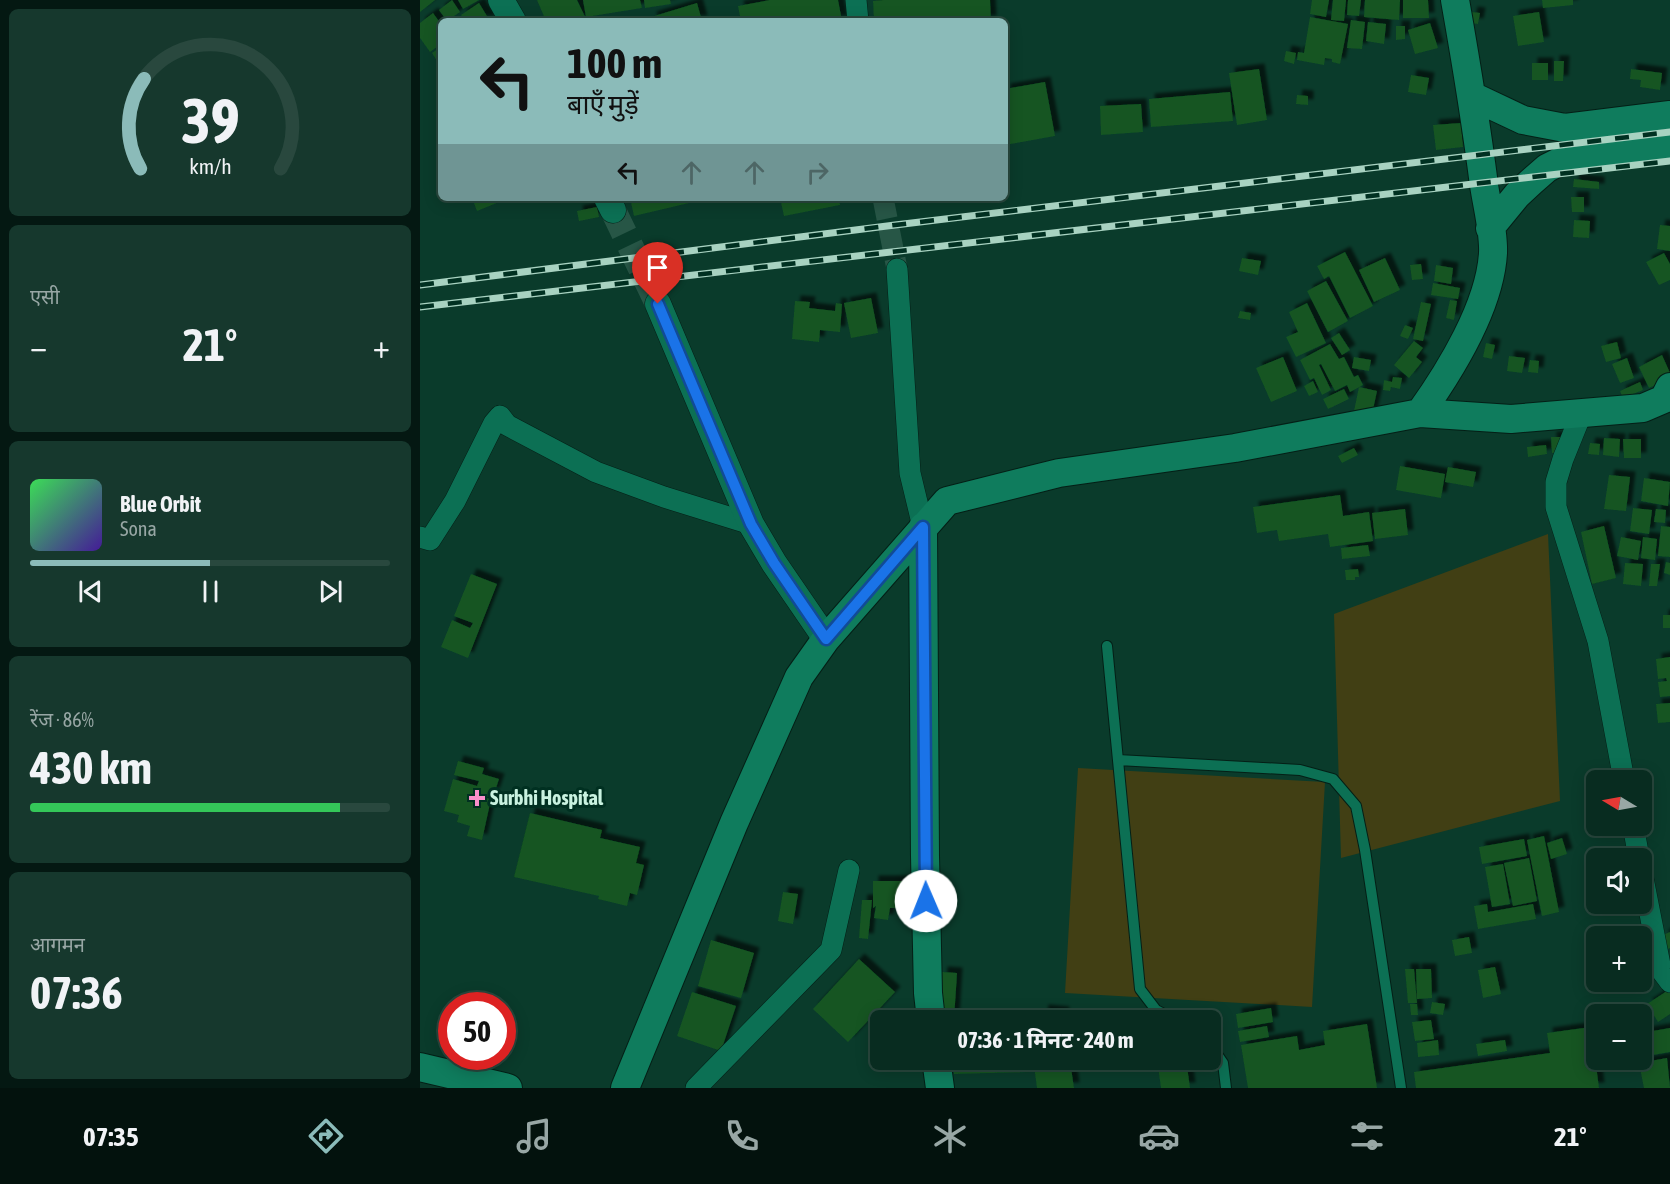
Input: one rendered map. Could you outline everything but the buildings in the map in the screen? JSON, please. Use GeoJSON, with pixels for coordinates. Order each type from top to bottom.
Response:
{"type":"FeatureCollection","features":[{"type":"Feature","properties":{"kind":"main road"},"geometry":{"type":"LineString","coordinates":[[1420,413],[1446,377],[1469,331],[1484,294],[1493,253],[1472,96],[1455,0]]}},
{"type":"Feature","properties":{"kind":"main road"},"geometry":{"type":"LineString","coordinates":[[1472,96],[1523,120],[1565,128],[1670,115]]}},
{"type":"Feature","properties":{"kind":"main road"},"geometry":{"type":"LineString","coordinates":[[1490,228],[1517,195],[1531,182],[1547,168],[1568,158],[1670,145]]}},
{"type":"Feature","properties":{"kind":"main road"},"geometry":{"type":"LineString","coordinates":[[625,1088],[734,823],[800,677],[826,639],[947,501],[1059,473],[1235,448],[1420,413],[1510,419],[1643,408],[1668,395]]}},
{"type":"Feature","properties":{"kind":"main road"},"geometry":{"type":"LineString","coordinates":[[923,527],[925,856],[930,1010]]}},
{"type":"Feature","properties":{"kind":"main road"},"geometry":{"type":"LineString","coordinates":[[420,1067],[508,1088]]}},
{"type":"Feature","properties":{"kind":"main road"},"geometry":{"type":"LineString","coordinates":[[938,1070],[940,1088]]}},
{"type":"Feature","properties":{"kind":"street"},"geometry":{"type":"LineString","coordinates":[[501,0],[511,18]]}},
{"type":"Feature","properties":{"kind":"street"},"geometry":{"type":"LineString","coordinates":[[856,0],[858,18]]}},
{"type":"Feature","properties":{"kind":"street"},"geometry":{"type":"LineString","coordinates":[[897,269],[910,473],[923,527]]}},
{"type":"Feature","properties":{"kind":"street"},"geometry":{"type":"LineString","coordinates":[[658,304],[751,524],[774,563],[826,639]]}},
{"type":"Feature","properties":{"kind":"street"},"geometry":{"type":"LineString","coordinates":[[1582,412],[1556,482],[1556,507],[1598,640],[1622,770]]}},
{"type":"Feature","properties":{"kind":"street"},"geometry":{"type":"LineString","coordinates":[[420,537],[430,540],[455,501],[494,423],[500,416],[507,425],[596,472],[751,524]]}},
{"type":"Feature","properties":{"kind":"street"},"geometry":{"type":"LineString","coordinates":[[696,1088],[831,950],[849,870]]}},
{"type":"Feature","properties":{"kind":"street"},"geometry":{"type":"LineString","coordinates":[[1650,914],[1660,970],[1670,982]]}},
{"type":"Feature","properties":{"kind":"lane"},"geometry":{"type":"LineString","coordinates":[[1107,646],[1140,989],[1156,1010]]}},
{"type":"Feature","properties":{"kind":"lane"},"geometry":{"type":"LineString","coordinates":[[1118,760],[1300,770],[1333,779],[1356,806],[1365,850],[1401,1088]]}},
{"type":"Feature","properties":{"kind":"lane"},"geometry":{"type":"LineString","coordinates":[[1221,1060],[1226,1088]]}},
{"type":"Feature","properties":{"kind":"shaded area"},"geometry":{"type":"Polygon","coordinates":[[[1548,534],[1560,801],[1341,858],[1334,614],[1548,534]]]}},
{"type":"Feature","properties":{"kind":"shaded area"},"geometry":{"type":"Polygon","coordinates":[[[1078,768],[1325,782],[1312,1007],[1065,993],[1078,768]]]}},
{"type":"Feature","properties":{"kind":"tunnel"},"geometry":{"type":"LineString","coordinates":[[884,201],[897,269]]}},
{"type":"Feature","properties":{"kind":"tunnel"},"geometry":{"type":"LineString","coordinates":[[613,210],[658,304]]}},
{"type":"Feature","properties":{"kind":"railway"},"geometry":{"type":"LineString","coordinates":[[420,285],[895,225],[1670,132]]}},
{"type":"Feature","properties":{"kind":"railway"},"geometry":{"type":"LineString","coordinates":[[420,307],[1670,161]]}},
{"type":"Feature","properties":{"kind":"place","name":"Surbhi Hospital"},"geometry":{"type":"Point","coordinates":[477,798]}},
{"type":"Feature","properties":{"kind":"route"},"geometry":{"type":"LineString","coordinates":[[658,304],[751,524],[774,563],[826,639],[923,527],[926,901]]}}]}
